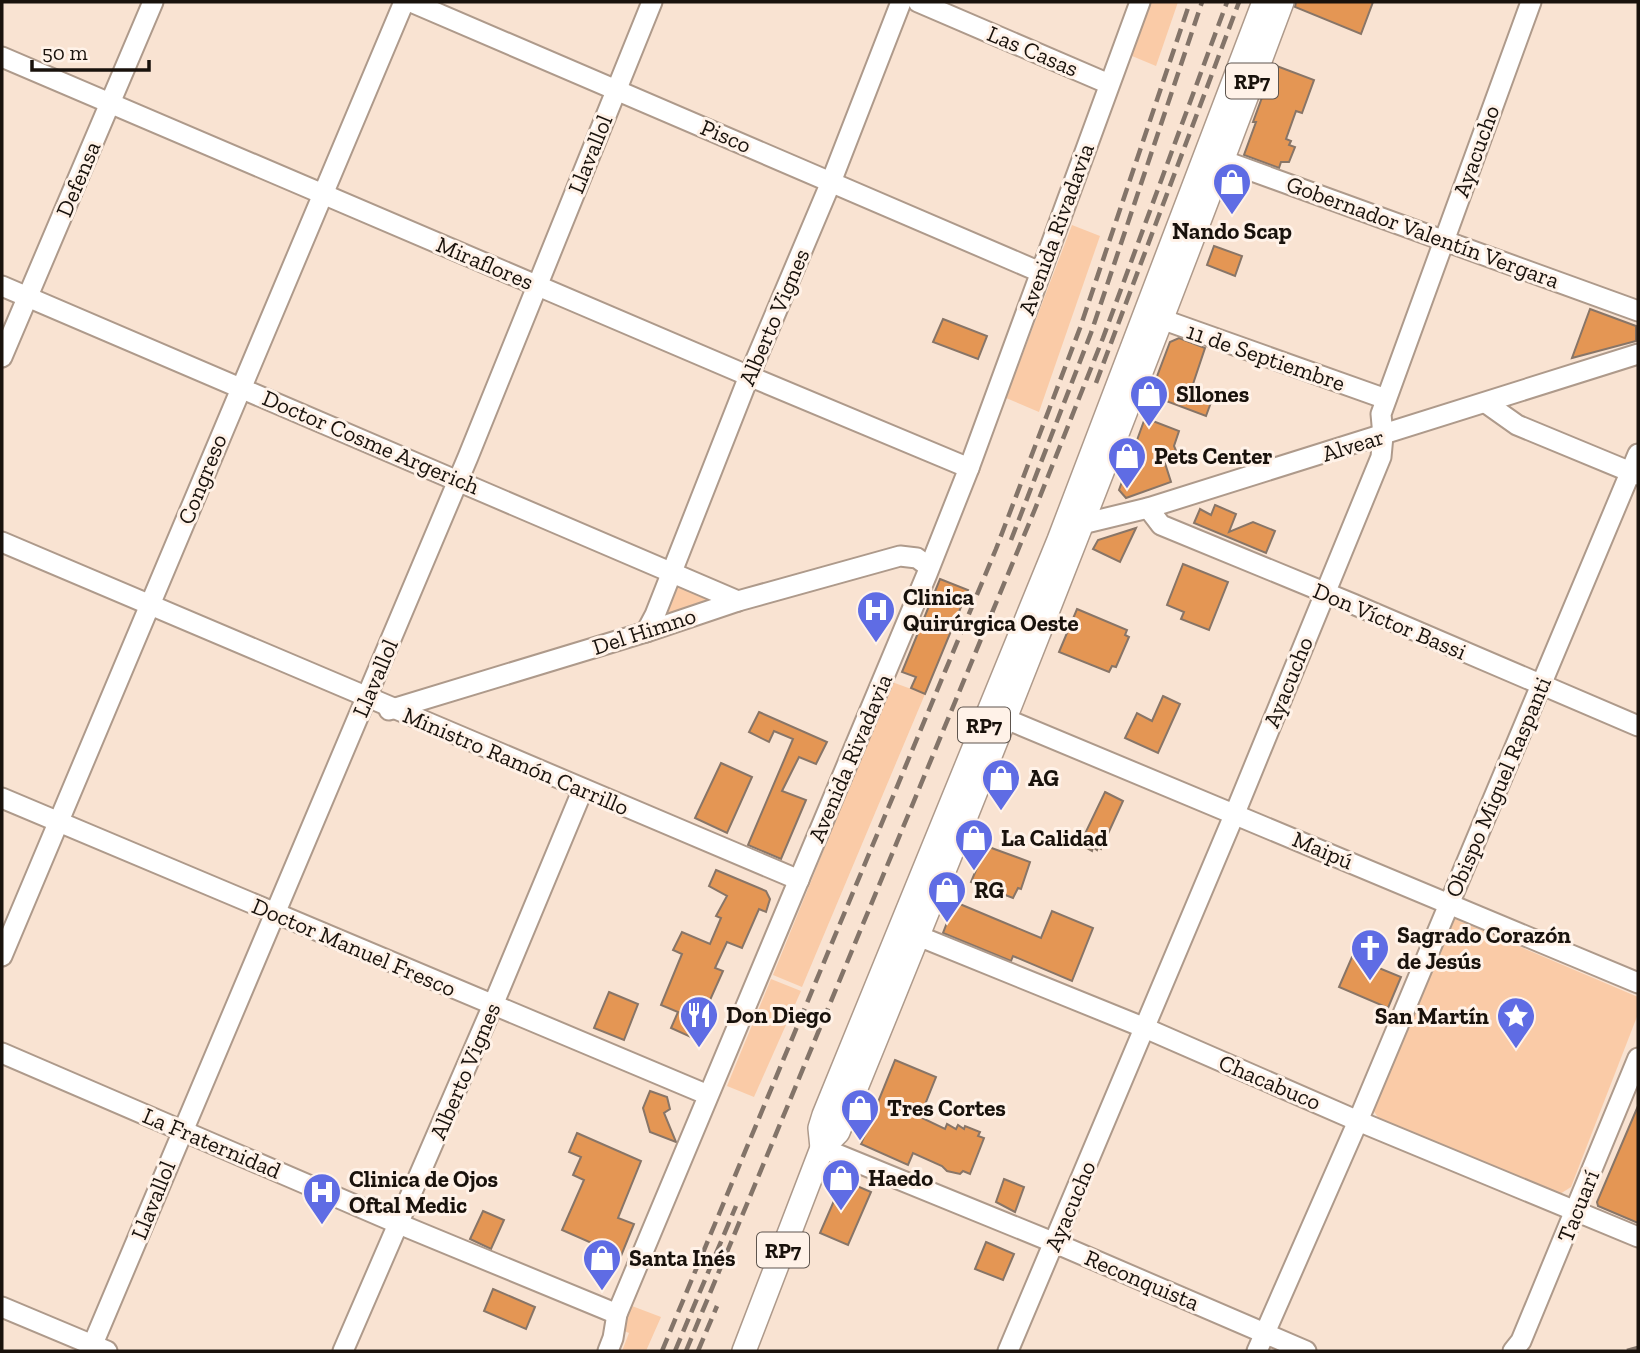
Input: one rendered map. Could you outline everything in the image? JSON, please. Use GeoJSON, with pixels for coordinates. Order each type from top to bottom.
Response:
{"type":"FeatureCollection","features":[{"type":"Feature","properties":{"kind":"main road","name":"RP7"},"geometry":{"type":"LineString","coordinates":[[1215,158],[1264,2]]}},
{"type":"Feature","properties":{"kind":"main road","name":"RP7"},"geometry":{"type":"LineString","coordinates":[[909,933],[1075,522],[1215,158],[1282,2]]}},
{"type":"Feature","properties":{"kind":"main road","name":"RP7"},"geometry":{"type":"LineString","coordinates":[[744,1351],[822,1148],[820,1128],[824,1115],[1006,719],[1075,522]]}},
{"type":"Feature","properties":{"kind":"street","name":"Defensa"},"geometry":{"type":"LineString","coordinates":[[2,357],[153,2]]}},
{"type":"Feature","properties":{"kind":"street","name":"Congreso"},"geometry":{"type":"LineString","coordinates":[[2,956],[404,2]]}},
{"type":"Feature","properties":{"kind":"street","name":"Pisco"},"geometry":{"type":"LineString","coordinates":[[411,2],[1040,272]]}},
{"type":"Feature","properties":{"kind":"street","name":"Llavallol"},"geometry":{"type":"LineString","coordinates":[[96,1349],[182,1130],[368,698],[652,2]]}},
{"type":"Feature","properties":{"kind":"street","name":"Alberto Vignes"},"geometry":{"type":"LineString","coordinates":[[646,632],[831,181],[901,2]]}},
{"type":"Feature","properties":{"kind":"street","name":"Las Casas"},"geometry":{"type":"LineString","coordinates":[[918,2],[1109,84]]}},
{"type":"Feature","properties":{"kind":"street","name":"Avenida Rivadavia"},"geometry":{"type":"LineString","coordinates":[[608,1351],[617,1314],[969,468],[1140,2]]}},
{"type":"Feature","properties":{"kind":"street","name":"Ayacucho"},"geometry":{"type":"LineString","coordinates":[[1008,1351],[1235,813],[1381,457],[1383,436],[1380,421],[1386,399],[1531,2]]}},
{"type":"Feature","properties":{"kind":"street","name":"Miraflores"},"geometry":{"type":"LineString","coordinates":[[2,57],[969,468]]}},
{"type":"Feature","properties":{"kind":"street","name":"Gobernador Valentín Vergara"},"geometry":{"type":"LineString","coordinates":[[1215,158],[1638,311]]}},
{"type":"Feature","properties":{"kind":"street","name":"Doctor Cosme Argerich"},"geometry":{"type":"LineString","coordinates":[[2,286],[738,601]]}},
{"type":"Feature","properties":{"kind":"street","name":"11 de Septiembre"},"geometry":{"type":"LineString","coordinates":[[1154,317],[1386,399]]}},
{"type":"Feature","properties":{"kind":"street","name":"Alvear"},"geometry":{"type":"LineString","coordinates":[[1075,522],[1149,508],[1638,355]]}},
{"type":"Feature","properties":{"kind":"street"},"geometry":{"type":"LineString","coordinates":[[1486,403],[1517,425],[1636,467]]}},
{"type":"Feature","properties":{"kind":"street","name":"Obispo Miguel Raspanti"},"geometry":{"type":"LineString","coordinates":[[1261,1342],[1358,1121],[1541,685],[1636,467]]}},
{"type":"Feature","properties":{"kind":"street","name":"Don Víctor Bassi"},"geometry":{"type":"LineString","coordinates":[[1149,508],[1161,525],[1638,726]]}},
{"type":"Feature","properties":{"kind":"street","name":"Ministro Ramón Carrillo"},"geometry":{"type":"LineString","coordinates":[[2,542],[799,880]]}},
{"type":"Feature","properties":{"kind":"street","name":"Del Himno"},"geometry":{"type":"LineString","coordinates":[[359,719],[646,632],[738,601],[900,556],[916,558],[929,567]]}},
{"type":"Feature","properties":{"kind":"street","name":"Maipú"},"geometry":{"type":"LineString","coordinates":[[1006,719],[1638,983]]}},
{"type":"Feature","properties":{"kind":"street","name":"Alberto Vignes"},"geometry":{"type":"LineString","coordinates":[[343,1351],[583,789]]}},
{"type":"Feature","properties":{"kind":"street","name":"Doctor Manuel Fresco"},"geometry":{"type":"LineString","coordinates":[[2,798],[708,1095]]}},
{"type":"Feature","properties":{"kind":"street","name":"Chacabuco"},"geometry":{"type":"LineString","coordinates":[[909,933],[1145,1028],[1358,1121],[1638,1237]]}},
{"type":"Feature","properties":{"kind":"street","name":"La Fraternidad"},"geometry":{"type":"LineString","coordinates":[[2,1053],[399,1224],[617,1314]]}},
{"type":"Feature","properties":{"kind":"street","name":"Tacuarí"},"geometry":{"type":"LineString","coordinates":[[1513,1351],[1521,1341],[1577,1211],[1638,1058]]}},
{"type":"Feature","properties":{"kind":"street","name":"Reconquista"},"geometry":{"type":"LineString","coordinates":[[822,1148],[1055,1243],[1261,1342],[1306,1351]]}},
{"type":"Feature","properties":{"kind":"street"},"geometry":{"type":"LineString","coordinates":[[2,1307],[96,1349]]}},
{"type":"Feature","properties":{"kind":"shaded area"},"geometry":{"type":"Polygon","coordinates":[[[1151,2],[1178,2],[1156,66],[1132,56],[1151,2]]]}},
{"type":"Feature","properties":{"kind":"shaded area"},"geometry":{"type":"Polygon","coordinates":[[[1072,225],[1100,236],[1039,412],[1006,398],[1072,225]]]}},
{"type":"Feature","properties":{"kind":"shaded area"},"geometry":{"type":"Polygon","coordinates":[[[677,585],[710,600],[708,603],[669,615],[666,612],[677,585]]]}},
{"type":"Feature","properties":{"kind":"shaded area"},"geometry":{"type":"Polygon","coordinates":[[[892,682],[925,694],[802,987],[773,975],[892,682]]]}},
{"type":"Feature","properties":{"kind":"shaded area"},"geometry":{"type":"Polygon","coordinates":[[[1455,919],[1638,997],[1638,1014],[1571,1187],[1560,1194],[1381,1122],[1373,1110],[1455,919]]]}},
{"type":"Feature","properties":{"kind":"shaded area"},"geometry":{"type":"Polygon","coordinates":[[[771,979],[801,991],[754,1097],[727,1086],[771,979]]]}},
{"type":"Feature","properties":{"kind":"shaded area"},"geometry":{"type":"Polygon","coordinates":[[[632,1306],[661,1317],[646,1351],[622,1351],[629,1333],[622,1330],[632,1306]]]}},
{"type":"Feature","properties":{"kind":"building"},"geometry":{"type":"Polygon","coordinates":[[[1296,2],[1373,2],[1361,34],[1295,7],[1296,2]]]}},
{"type":"Feature","properties":{"kind":"building"},"geometry":{"type":"Polygon","coordinates":[[[1274,65],[1314,80],[1302,113],[1296,111],[1286,139],[1291,141],[1289,145],[1295,147],[1289,162],[1281,162],[1279,168],[1244,155],[1274,65]]]}},
{"type":"Feature","properties":{"kind":"building"},"geometry":{"type":"Polygon","coordinates":[[[1214,246],[1242,256],[1235,276],[1207,265],[1214,246]]]}},
{"type":"Feature","properties":{"kind":"building"},"geometry":{"type":"Polygon","coordinates":[[[1590,309],[1636,326],[1636,341],[1572,358],[1590,309]]]}},
{"type":"Feature","properties":{"kind":"building"},"geometry":{"type":"Polygon","coordinates":[[[943,319],[987,336],[978,359],[933,342],[943,319]]]}},
{"type":"Feature","properties":{"kind":"building"},"geometry":{"type":"Polygon","coordinates":[[[1179,338],[1205,348],[1191,390],[1213,397],[1206,416],[1150,395],[1170,342],[1179,338]]]}},
{"type":"Feature","properties":{"kind":"building"},"geometry":{"type":"Polygon","coordinates":[[[1145,418],[1179,431],[1174,446],[1177,453],[1164,460],[1171,482],[1126,498],[1119,490],[1145,418]]]}},
{"type":"Feature","properties":{"kind":"building"},"geometry":{"type":"Polygon","coordinates":[[[1215,505],[1236,514],[1229,532],[1253,522],[1275,531],[1266,553],[1194,523],[1200,509],[1211,515],[1215,505]]]}},
{"type":"Feature","properties":{"kind":"building"},"geometry":{"type":"Polygon","coordinates":[[[1136,528],[1120,562],[1093,549],[1098,540],[1136,528]]]}},
{"type":"Feature","properties":{"kind":"building"},"geometry":{"type":"Polygon","coordinates":[[[1183,564],[1228,582],[1209,630],[1181,619],[1184,612],[1167,605],[1183,564]]]}},
{"type":"Feature","properties":{"kind":"building"},"geometry":{"type":"Polygon","coordinates":[[[940,579],[968,590],[925,694],[911,688],[916,677],[902,672],[940,579]]]}},
{"type":"Feature","properties":{"kind":"building"},"geometry":{"type":"Polygon","coordinates":[[[1077,609],[1127,630],[1125,635],[1129,637],[1116,667],[1112,666],[1109,672],[1059,652],[1077,609]]]}},
{"type":"Feature","properties":{"kind":"building"},"geometry":{"type":"Polygon","coordinates":[[[1163,696],[1180,704],[1158,753],[1125,738],[1137,713],[1152,721],[1163,696]]]}},
{"type":"Feature","properties":{"kind":"building"},"geometry":{"type":"Polygon","coordinates":[[[759,712],[827,742],[816,764],[799,757],[782,791],[806,800],[781,859],[748,845],[793,739],[774,731],[769,742],[749,732],[759,712]]]}},
{"type":"Feature","properties":{"kind":"building"},"geometry":{"type":"Polygon","coordinates":[[[721,763],[752,777],[727,833],[695,818],[721,763]]]}},
{"type":"Feature","properties":{"kind":"building"},"geometry":{"type":"Polygon","coordinates":[[[1105,792],[1123,801],[1101,849],[1093,847],[1092,851],[1080,844],[1105,792]]]}},
{"type":"Feature","properties":{"kind":"building"},"geometry":{"type":"Polygon","coordinates":[[[986,846],[1030,862],[1021,889],[1018,888],[1013,898],[971,882],[986,846]]]}},
{"type":"Feature","properties":{"kind":"building"},"geometry":{"type":"Polygon","coordinates":[[[716,870],[766,891],[770,899],[766,912],[759,909],[742,948],[727,942],[715,968],[723,971],[693,1038],[671,1028],[678,1012],[661,1005],[682,954],[673,950],[682,932],[710,944],[721,918],[716,916],[727,896],[709,886],[716,870]]]}},
{"type":"Feature","properties":{"kind":"building"},"geometry":{"type":"Polygon","coordinates":[[[955,902],[1041,938],[1052,911],[1093,928],[1072,981],[1013,956],[1011,961],[943,933],[955,902]]]}},
{"type":"Feature","properties":{"kind":"building","name":"Sagrado Corazón de Jesús"},"geometry":{"type":"Polygon","coordinates":[[[1352,957],[1401,977],[1388,1008],[1339,987],[1352,957]]]}},
{"type":"Feature","properties":{"kind":"building"},"geometry":{"type":"Polygon","coordinates":[[[609,992],[638,1004],[624,1040],[594,1028],[609,992]]]}},
{"type":"Feature","properties":{"kind":"building"},"geometry":{"type":"Polygon","coordinates":[[[895,1060],[936,1077],[920,1117],[945,1129],[947,1124],[956,1129],[958,1125],[964,1129],[965,1126],[980,1132],[978,1136],[984,1138],[970,1174],[947,1171],[913,1153],[908,1165],[861,1144],[895,1060]]]}},
{"type":"Feature","properties":{"kind":"building"},"geometry":{"type":"Polygon","coordinates":[[[650,1091],[667,1097],[670,1109],[664,1113],[676,1142],[650,1132],[643,1108],[650,1091]]]}},
{"type":"Feature","properties":{"kind":"building"},"geometry":{"type":"Polygon","coordinates":[[[1638,1106],[1638,1223],[1598,1206],[1597,1202],[1638,1106]]]}},
{"type":"Feature","properties":{"kind":"building"},"geometry":{"type":"Polygon","coordinates":[[[577,1133],[641,1161],[618,1218],[634,1224],[621,1256],[562,1230],[584,1180],[573,1175],[581,1157],[569,1152],[577,1133]]]}},
{"type":"Feature","properties":{"kind":"building"},"geometry":{"type":"Polygon","coordinates":[[[1004,1179],[1024,1187],[1015,1212],[996,1202],[1004,1179]]]}},
{"type":"Feature","properties":{"kind":"building"},"geometry":{"type":"Polygon","coordinates":[[[843,1180],[871,1192],[848,1245],[820,1233],[843,1180]]]}},
{"type":"Feature","properties":{"kind":"building"},"geometry":{"type":"Polygon","coordinates":[[[483,1211],[504,1220],[491,1249],[470,1239],[483,1211]]]}},
{"type":"Feature","properties":{"kind":"building"},"geometry":{"type":"Polygon","coordinates":[[[986,1242],[1014,1254],[1003,1280],[975,1269],[986,1242]]]}},
{"type":"Feature","properties":{"kind":"building"},"geometry":{"type":"Polygon","coordinates":[[[493,1289],[535,1307],[526,1329],[484,1311],[493,1289]]]}},
{"type":"Feature","properties":{"kind":"railway"},"geometry":{"type":"LineString","coordinates":[[662,1351],[996,549],[1080,328],[1190,2]]}},
{"type":"Feature","properties":{"kind":"railway"},"geometry":{"type":"LineString","coordinates":[[1011,540],[1091,333],[1202,2]]}},
{"type":"Feature","properties":{"kind":"railway"},"geometry":{"type":"LineString","coordinates":[[686,1351],[1035,509],[1103,338],[1227,2]]}},
{"type":"Feature","properties":{"kind":"railway"},"geometry":{"type":"LineString","coordinates":[[1096,383],[1239,2]]}},
{"type":"Feature","properties":{"kind":"railway"},"geometry":{"type":"LineString","coordinates":[[675,1351],[736,1206]]}},
{"type":"Feature","properties":{"kind":"railway"},"geometry":{"type":"LineString","coordinates":[[698,1351],[717,1306]]}},
{"type":"Feature","properties":{"kind":"railway"},"geometry":{"type":"LineString","coordinates":[[1627,1351],[1638,1348]]}},
{"type":"Feature","properties":{"kind":"place","name":"Nando Scap"},"geometry":{"type":"Point","coordinates":[1232,216]}},
{"type":"Feature","properties":{"kind":"place","name":"Sllones"},"geometry":{"type":"Point","coordinates":[1149,428]}},
{"type":"Feature","properties":{"kind":"place","name":"Pets Center"},"geometry":{"type":"Point","coordinates":[1127,490]}},
{"type":"Feature","properties":{"kind":"place","name":"Clinica Quirúrgica Oeste"},"geometry":{"type":"Point","coordinates":[876,644]}},
{"type":"Feature","properties":{"kind":"place","name":"AG"},"geometry":{"type":"Point","coordinates":[1001,812]}},
{"type":"Feature","properties":{"kind":"place","name":"La Calidad"},"geometry":{"type":"Point","coordinates":[974,872]}},
{"type":"Feature","properties":{"kind":"place","name":"RG"},"geometry":{"type":"Point","coordinates":[947,924]}},
{"type":"Feature","properties":{"kind":"place","name":"Sagrado Corazón de Jesús"},"geometry":{"type":"Point","coordinates":[1370,982]}},
{"type":"Feature","properties":{"kind":"place","name":"Don Diego"},"geometry":{"type":"Point","coordinates":[699,1049]}},
{"type":"Feature","properties":{"kind":"place","name":"San Martín"},"geometry":{"type":"Point","coordinates":[1516,1050]}},
{"type":"Feature","properties":{"kind":"place","name":"Tres Cortes"},"geometry":{"type":"Point","coordinates":[860,1142]}},
{"type":"Feature","properties":{"kind":"place","name":"Haedo"},"geometry":{"type":"Point","coordinates":[841,1212]}},
{"type":"Feature","properties":{"kind":"place","name":"Clinica de Ojos Oftal Medic"},"geometry":{"type":"Point","coordinates":[322,1226]}},
{"type":"Feature","properties":{"kind":"place","name":"Santa Inés"},"geometry":{"type":"Point","coordinates":[602,1292]}}]}
